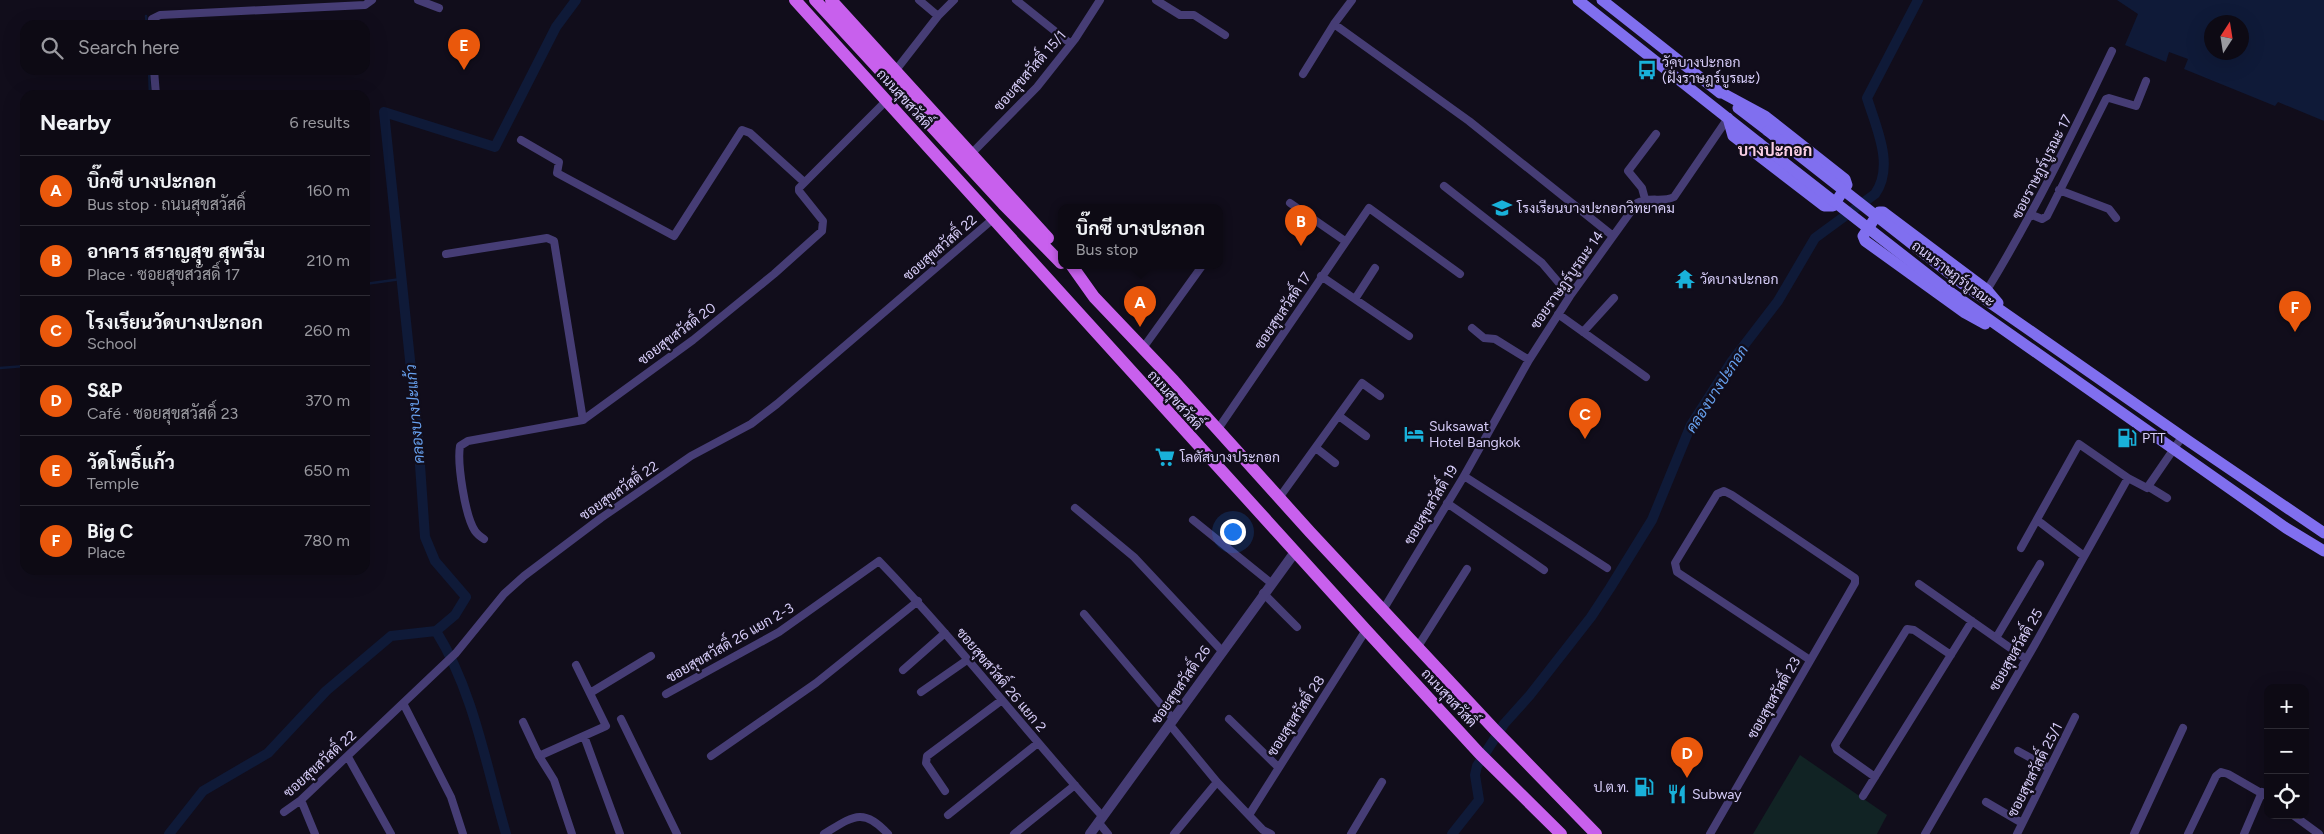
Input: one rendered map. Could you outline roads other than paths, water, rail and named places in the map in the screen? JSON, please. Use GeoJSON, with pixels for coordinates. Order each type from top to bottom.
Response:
{"type":"FeatureCollection","features":[{"type":"Feature","properties":{"kind":"main road","name":"ถนนสุขสวัสดิ์"},"geometry":{"type":"LineString","coordinates":[[795,0],[1366,630],[1478,752],[1556,832]]}},
{"type":"Feature","properties":{"kind":"main road"},"geometry":{"type":"LineString","coordinates":[[815,0],[1003,204],[1058,260]]}},
{"type":"Feature","properties":{"kind":"main road","name":"ถนนสุขสวัสดิ์"},"geometry":{"type":"LineString","coordinates":[[831,0],[1058,250]]}},
{"type":"Feature","properties":{"kind":"main road","name":"ถนนราษฎร์บูรณะ"},"geometry":{"type":"LineString","coordinates":[[1578,0],[1950,292],[2286,528],[2324,551]]}},
{"type":"Feature","properties":{"kind":"main road","name":"ถนนราษฎร์บูรณะ"},"geometry":{"type":"LineString","coordinates":[[1602,0],[1963,284],[2182,437],[2324,533]]}},
{"type":"Feature","properties":{"kind":"main road"},"geometry":{"type":"LineString","coordinates":[[1715,89],[1765,116],[1846,179],[1847,185],[1832,206],[1824,206],[1734,136],[1728,118]]}},
{"type":"Feature","properties":{"kind":"main road"},"geometry":{"type":"LineString","coordinates":[[2006,313],[1987,290],[1883,212],[1879,212],[1863,236],[1965,313],[2025,344]]}},
{"type":"Feature","properties":{"kind":"main road"},"geometry":{"type":"LineString","coordinates":[[1067,269],[1088,290]]}},
{"type":"Feature","properties":{"kind":"main road","name":"ถนนสุขสวัสดิ์"},"geometry":{"type":"LineString","coordinates":[[1074,269],[1088,290],[1418,648],[1596,834]]}},
{"type":"Feature","properties":{"kind":"street"},"geometry":{"type":"LineString","coordinates":[[152,20],[160,15],[365,5],[372,0]]}},
{"type":"Feature","properties":{"kind":"street"},"geometry":{"type":"LineString","coordinates":[[418,0],[439,8]]}},
{"type":"Feature","properties":{"kind":"street"},"geometry":{"type":"LineString","coordinates":[[920,0],[938,16]]}},
{"type":"Feature","properties":{"kind":"street"},"geometry":{"type":"LineString","coordinates":[[896,70],[938,16],[954,0]]}},
{"type":"Feature","properties":{"kind":"street"},"geometry":{"type":"LineString","coordinates":[[1016,0],[1071,44]]}},
{"type":"Feature","properties":{"kind":"street","name":"ซอยสุขสวัสดิ์ 15/1"},"geometry":{"type":"LineString","coordinates":[[972,153],[1037,86],[1071,44],[1100,0]]}},
{"type":"Feature","properties":{"kind":"street"},"geometry":{"type":"LineString","coordinates":[[1156,0],[1180,15],[1194,15],[1225,35]]}},
{"type":"Feature","properties":{"kind":"street"},"geometry":{"type":"LineString","coordinates":[[1303,74],[1334,24],[1352,0]]}},
{"type":"Feature","properties":{"kind":"street"},"geometry":{"type":"LineString","coordinates":[[1334,24],[1469,121],[1613,236]]}},
{"type":"Feature","properties":{"kind":"street","name":"ซอยราษฎร์บูรณะ 17"},"geometry":{"type":"LineString","coordinates":[[1987,290],[2032,215],[2112,51]]}},
{"type":"Feature","properties":{"kind":"street"},"geometry":{"type":"LineString","coordinates":[[154,75],[156,90]]}},
{"type":"Feature","properties":{"kind":"street"},"geometry":{"type":"LineString","coordinates":[[2032,215],[2042,219],[2047,216],[2106,100],[2109,98],[2136,106],[2146,81]]}},
{"type":"Feature","properties":{"kind":"street"},"geometry":{"type":"LineString","coordinates":[[521,140],[559,162],[557,173],[674,236],[742,130],[750,132],[804,182],[886,101]]}},
{"type":"Feature","properties":{"kind":"street"},"geometry":{"type":"LineString","coordinates":[[1656,134],[1628,171],[1642,188],[1645,199],[1669,200],[1674,197],[1728,118]]}},
{"type":"Feature","properties":{"kind":"street","name":"ซอยสุขสวัสดิ์ 20"},"geometry":{"type":"LineString","coordinates":[[484,539],[475,531],[467,508],[458,457],[460,446],[468,441],[583,420],[693,340],[774,274],[822,231],[823,221],[799,191],[804,182]]}},
{"type":"Feature","properties":{"kind":"street"},"geometry":{"type":"LineString","coordinates":[[1444,186],[1542,263],[1570,296]]}},
{"type":"Feature","properties":{"kind":"street"},"geometry":{"type":"LineString","coordinates":[[2060,190],[2109,209],[2116,218]]}},
{"type":"Feature","properties":{"kind":"street","name":"ซอยราษฎร์บูรณะ 14"},"geometry":{"type":"LineString","coordinates":[[1529,360],[1570,296],[1613,236],[1638,203],[1645,199]]}},
{"type":"Feature","properties":{"kind":"street"},"geometry":{"type":"LineString","coordinates":[[1290,203],[1330,226],[1345,241]]}},
{"type":"Feature","properties":{"kind":"street","name":"ซอยสุขสวัสดิ์ 17"},"geometry":{"type":"LineString","coordinates":[[1218,429],[1369,208],[1460,274]]}},
{"type":"Feature","properties":{"kind":"street","name":"ซอยสุขสวัสดิ์ 22"},"geometry":{"type":"LineString","coordinates":[[284,812],[301,800],[348,757],[403,703],[471,636],[504,594],[524,576],[601,518],[691,456],[751,424],[993,219]]}},
{"type":"Feature","properties":{"kind":"street"},"geometry":{"type":"LineString","coordinates":[[446,254],[547,238],[554,241],[583,420]]}},
{"type":"Feature","properties":{"kind":"street"},"geometry":{"type":"LineString","coordinates":[[1355,299],[1375,268]]}},
{"type":"Feature","properties":{"kind":"street"},"geometry":{"type":"LineString","coordinates":[[1143,348],[1200,269]]}},
{"type":"Feature","properties":{"kind":"street"},"geometry":{"type":"LineString","coordinates":[[1322,276],[1409,336]]}},
{"type":"Feature","properties":{"kind":"street"},"geometry":{"type":"LineString","coordinates":[[1584,332],[1614,298]]}},
{"type":"Feature","properties":{"kind":"street"},"geometry":{"type":"LineString","coordinates":[[1558,314],[1646,377]]}},
{"type":"Feature","properties":{"kind":"street"},"geometry":{"type":"LineString","coordinates":[[1472,328],[1484,338],[1495,339],[1529,360]]}},
{"type":"Feature","properties":{"kind":"street","name":"ซอยสุขสวัสดิ์ 19"},"geometry":{"type":"LineString","coordinates":[[1383,610],[1464,476],[1529,360]]}},
{"type":"Feature","properties":{"kind":"street"},"geometry":{"type":"LineString","coordinates":[[1280,498],[1362,384],[1380,396]]}},
{"type":"Feature","properties":{"kind":"street"},"geometry":{"type":"LineString","coordinates":[[1339,416],[1366,436]]}},
{"type":"Feature","properties":{"kind":"street"},"geometry":{"type":"LineString","coordinates":[[2149,487],[2182,437]]}},
{"type":"Feature","properties":{"kind":"street"},"geometry":{"type":"LineString","coordinates":[[2022,548],[2079,444],[2144,488],[2149,487],[2167,498]]}},
{"type":"Feature","properties":{"kind":"street"},"geometry":{"type":"LineString","coordinates":[[1316,448],[1335,463]]}},
{"type":"Feature","properties":{"kind":"street"},"geometry":{"type":"LineString","coordinates":[[1464,476],[1607,568]]}},
{"type":"Feature","properties":{"kind":"street","name":"ซอยสุขสวัสดิ์ 25"},"geometry":{"type":"LineString","coordinates":[[1925,834],[2128,478]]}},
{"type":"Feature","properties":{"kind":"street","name":"ซอยสุขสวัสดิ์ 23"},"geometry":{"type":"LineString","coordinates":[[1710,834],[1855,583],[1853,574],[1724,491],[1717,494],[1675,563],[1677,572],[1810,660]]}},
{"type":"Feature","properties":{"kind":"street"},"geometry":{"type":"LineString","coordinates":[[1447,503],[1544,570]]}},
{"type":"Feature","properties":{"kind":"street"},"geometry":{"type":"LineString","coordinates":[[1075,508],[1134,556],[1222,651]]}},
{"type":"Feature","properties":{"kind":"street"},"geometry":{"type":"LineString","coordinates":[[1193,520],[1271,583]]}},
{"type":"Feature","properties":{"kind":"street"},"geometry":{"type":"LineString","coordinates":[[2041,523],[2084,556]]}},
{"type":"Feature","properties":{"kind":"street","name":"ซอยสุขสวัสดิ์ 26"},"geometry":{"type":"LineString","coordinates":[[1090,834],[1263,593],[1295,552]]}},
{"type":"Feature","properties":{"kind":"street","name":"ซอยสุขสวัสดิ์ 26 แยก 2"},"geometry":{"type":"LineString","coordinates":[[879,561],[918,601],[1075,785],[1101,820],[1108,834]]}},
{"type":"Feature","properties":{"kind":"street","name":"ซอยสุขสวัสดิ์ 26 แยก 2-3"},"geometry":{"type":"LineString","coordinates":[[666,694],[779,632],[879,561]]}},
{"type":"Feature","properties":{"kind":"street"},"geometry":{"type":"LineString","coordinates":[[1996,638],[2040,564]]}},
{"type":"Feature","properties":{"kind":"street"},"geometry":{"type":"LineString","coordinates":[[1418,648],[1467,569]]}},
{"type":"Feature","properties":{"kind":"street"},"geometry":{"type":"LineString","coordinates":[[1919,584],[2026,659]]}},
{"type":"Feature","properties":{"kind":"street"},"geometry":{"type":"LineString","coordinates":[[1263,593],[1297,628]]}},
{"type":"Feature","properties":{"kind":"street"},"geometry":{"type":"LineString","coordinates":[[711,756],[816,683],[918,601]]}},
{"type":"Feature","properties":{"kind":"street"},"geometry":{"type":"LineString","coordinates":[[1084,614],[1172,722],[1217,782],[1249,815],[1262,832],[1271,834]]}},
{"type":"Feature","properties":{"kind":"street"},"geometry":{"type":"LineString","coordinates":[[1863,796],[1972,621]]}},
{"type":"Feature","properties":{"kind":"street"},"geometry":{"type":"LineString","coordinates":[[1875,777],[1837,750],[1835,745],[1902,637],[1907,629],[1914,630],[1951,655]]}},
{"type":"Feature","properties":{"kind":"street","name":"ซอยสุขสวัสดิ์ 28"},"geometry":{"type":"LineString","coordinates":[[1249,815],[1366,630]]}},
{"type":"Feature","properties":{"kind":"street"},"geometry":{"type":"LineString","coordinates":[[903,670],[945,633]]}},
{"type":"Feature","properties":{"kind":"street"},"geometry":{"type":"LineString","coordinates":[[590,692],[651,656]]}},
{"type":"Feature","properties":{"kind":"street"},"geometry":{"type":"LineString","coordinates":[[920,692],[967,660]]}},
{"type":"Feature","properties":{"kind":"street"},"geometry":{"type":"LineString","coordinates":[[540,756],[606,726],[576,665]]}},
{"type":"Feature","properties":{"kind":"street"},"geometry":{"type":"LineString","coordinates":[[945,791],[926,763],[927,756],[1002,700]]}},
{"type":"Feature","properties":{"kind":"street"},"geometry":{"type":"LineString","coordinates":[[403,703],[451,797],[463,834]]}},
{"type":"Feature","properties":{"kind":"street","name":"ซอยสุขสวัสดิ์ 25/1"},"geometry":{"type":"LineString","coordinates":[[2016,834],[2075,717]]}},
{"type":"Feature","properties":{"kind":"street"},"geometry":{"type":"LineString","coordinates":[[621,719],[677,834]]}},
{"type":"Feature","properties":{"kind":"street"},"geometry":{"type":"LineString","coordinates":[[1229,720],[1278,767]]}},
{"type":"Feature","properties":{"kind":"street"},"geometry":{"type":"LineString","coordinates":[[523,722],[554,780],[572,834]]}},
{"type":"Feature","properties":{"kind":"street"},"geometry":{"type":"LineString","coordinates":[[2134,834],[2183,728]]}},
{"type":"Feature","properties":{"kind":"street"},"geometry":{"type":"LineString","coordinates":[[584,736],[620,834]]}},
{"type":"Feature","properties":{"kind":"street"},"geometry":{"type":"LineString","coordinates":[[948,815],[1038,743]]}},
{"type":"Feature","properties":{"kind":"street"},"geometry":{"type":"LineString","coordinates":[[2018,751],[2050,768]]}},
{"type":"Feature","properties":{"kind":"street"},"geometry":{"type":"LineString","coordinates":[[348,757],[391,834]]}},
{"type":"Feature","properties":{"kind":"street"},"geometry":{"type":"LineString","coordinates":[[2188,834],[2216,776],[2221,772],[2264,793]]}},
{"type":"Feature","properties":{"kind":"street"},"geometry":{"type":"LineString","coordinates":[[1174,834],[1217,782]]}},
{"type":"Feature","properties":{"kind":"street"},"geometry":{"type":"LineString","coordinates":[[1352,834],[1382,782]]}},
{"type":"Feature","properties":{"kind":"street"},"geometry":{"type":"LineString","coordinates":[[1014,834],[1075,785]]}},
{"type":"Feature","properties":{"kind":"street"},"geometry":{"type":"LineString","coordinates":[[2244,834],[2264,796]]}},
{"type":"Feature","properties":{"kind":"street"},"geometry":{"type":"LineString","coordinates":[[301,800],[315,834]]}},
{"type":"Feature","properties":{"kind":"street"},"geometry":{"type":"LineString","coordinates":[[1986,802],[2022,823]]}},
{"type":"Feature","properties":{"kind":"street"},"geometry":{"type":"LineString","coordinates":[[824,834],[848,820],[867,816],[877,822],[888,834]]}},
{"type":"Feature","properties":{"kind":"street"},"geometry":{"type":"LineString","coordinates":[[2298,819],[2319,834]]}},
{"type":"Feature","properties":{"kind":"water"},"geometry":{"type":"Polygon","coordinates":[[[2117,0],[2324,0],[2324,121],[2278,102],[2275,106],[2184,69],[2188,59],[2169,52],[2166,62],[2125,45],[2138,14],[2117,0]]]}},
{"type":"Feature","properties":{"kind":"waterway","name":"คลองบางปะแก้ว"},"geometry":{"type":"LineString","coordinates":[[169,834],[203,791],[268,753],[326,691],[391,636],[436,631],[455,615],[466,597],[435,561],[425,537],[418,436],[384,112],[495,147],[556,27],[576,0]]}},
{"type":"Feature","properties":{"kind":"waterway","name":"คลองบางปะกอก"},"geometry":{"type":"LineString","coordinates":[[1452,834],[1479,800],[1475,775],[1477,766],[1504,724],[1530,695],[1591,617],[1610,588],[1652,520],[1691,425],[1732,361],[1778,301],[1815,238],[1875,194],[1881,183],[1884,159],[1879,134],[1867,98],[1918,0]]}},
{"type":"Feature","properties":{"kind":"waterway"},"geometry":{"type":"LineString","coordinates":[[146,16],[146,20]]}},
{"type":"Feature","properties":{"kind":"waterway"},"geometry":{"type":"LineString","coordinates":[[149,75],[150,90]]}},
{"type":"Feature","properties":{"kind":"waterway"},"geometry":{"type":"LineString","coordinates":[[370,283],[401,279]]}},
{"type":"Feature","properties":{"kind":"waterway"},"geometry":{"type":"LineString","coordinates":[[0,368],[20,366]]}},
{"type":"Feature","properties":{"kind":"waterway"},"geometry":{"type":"LineString","coordinates":[[436,631],[449,654],[470,704],[506,834]]}},
{"type":"Feature","properties":{"kind":"place","name":"วัดโพธิ์แก้ว"},"geometry":{"type":"Point","coordinates":[464,70]}},
{"type":"Feature","properties":{"kind":"place","name":"วัดบางปะกอก (ฝั่งราษฎร์บูรณะ)"},"geometry":{"type":"Point","coordinates":[1647,70]}},
{"type":"Feature","properties":{"kind":"place","name":"โรงเรียนบางปะกอกวิทยาคม"},"geometry":{"type":"Point","coordinates":[1502,208]}},
{"type":"Feature","properties":{"kind":"place","name":"อาคาร สราญสุข สุพรีม"},"geometry":{"type":"Point","coordinates":[1301,246]}},
{"type":"Feature","properties":{"kind":"place","name":"วัดบางปะกอก"},"geometry":{"type":"Point","coordinates":[1685,279]}},
{"type":"Feature","properties":{"kind":"place","name":"บิ๊กซี บางปะกอก"},"geometry":{"type":"Point","coordinates":[1140,327]}},
{"type":"Feature","properties":{"kind":"place","name":"Big C"},"geometry":{"type":"Point","coordinates":[2295,332]}},
{"type":"Feature","properties":{"kind":"place","name":"Suksawat Hotel Bangkok"},"geometry":{"type":"Point","coordinates":[1414,434]}},
{"type":"Feature","properties":{"kind":"place","name":"PTT"},"geometry":{"type":"Point","coordinates":[2127,438]}},
{"type":"Feature","properties":{"kind":"place","name":"โรงเรียนวัดบางปะกอก"},"geometry":{"type":"Point","coordinates":[1585,439]}},
{"type":"Feature","properties":{"kind":"place","name":"โลตัสบางประกอก"},"geometry":{"type":"Point","coordinates":[1165,457]}},
{"type":"Feature","properties":{"kind":"place","name":"S&P"},"geometry":{"type":"Point","coordinates":[1687,778]}},
{"type":"Feature","properties":{"kind":"place","name":"ป.ต.ท."},"geometry":{"type":"Point","coordinates":[1644,787]}},
{"type":"Feature","properties":{"kind":"place","name":"Subway"},"geometry":{"type":"Point","coordinates":[1677,794]}},
{"type":"Feature","properties":{"kind":"district","name":"บางปะกอก"},"geometry":{"type":"Point","coordinates":[1775,150]}}]}
